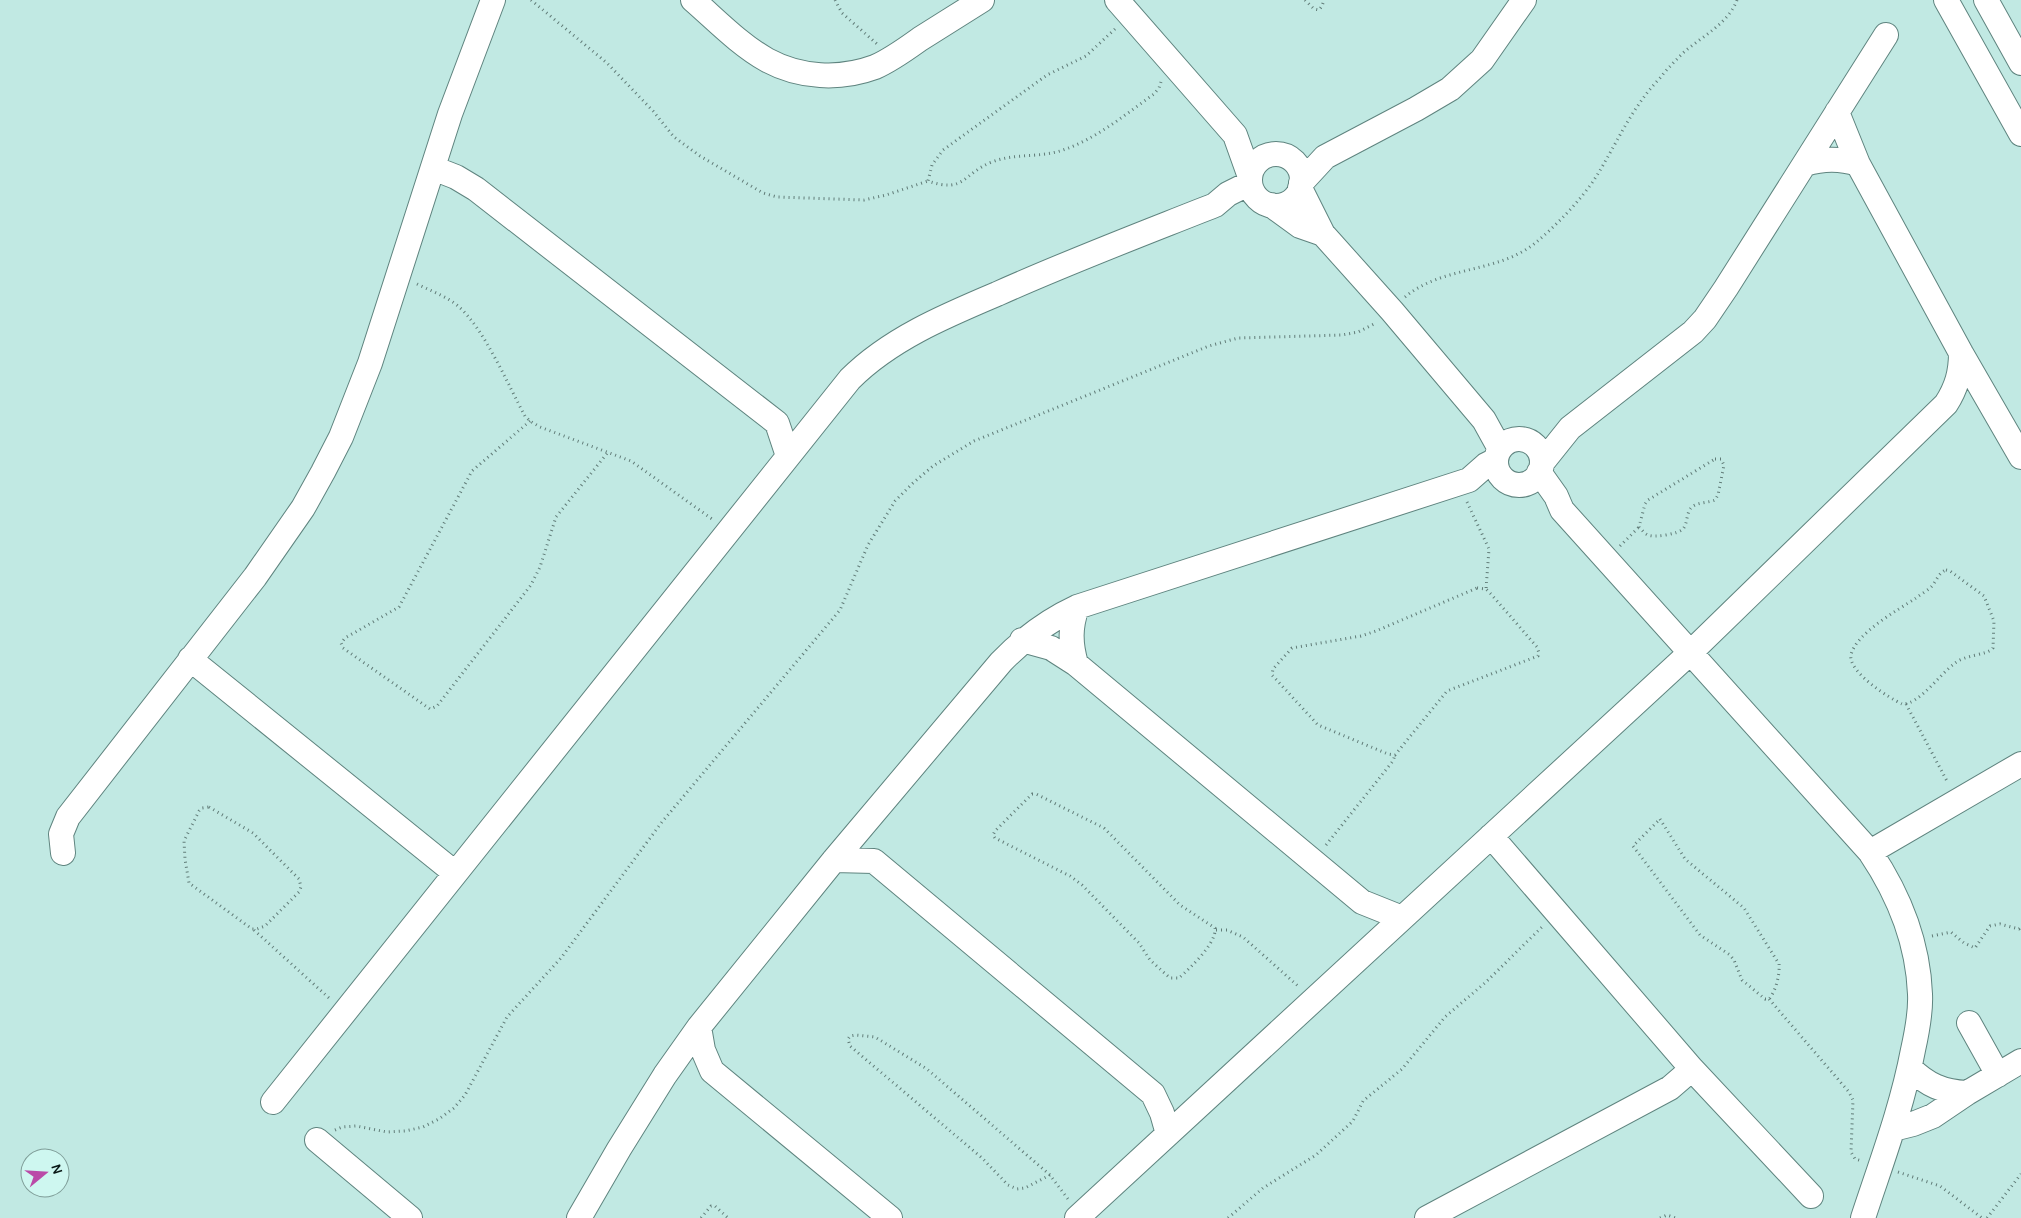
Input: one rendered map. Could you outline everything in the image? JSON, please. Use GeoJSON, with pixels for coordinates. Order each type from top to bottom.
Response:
{"type":"FeatureCollection","features":[{"type":"Feature","properties":{"kind":"street"},"geometry":{"type":"LineString","coordinates":[[63,853],[61,834],[68,817],[280,544],[324,472],[357,400],[450,114],[493,0]]}},
{"type":"Feature","properties":{"kind":"street"},"geometry":{"type":"LineString","coordinates":[[693,0],[751,49],[767,60],[793,70],[820,76],[858,72],[876,67],[982,0]]}},
{"type":"Feature","properties":{"kind":"street"},"geometry":{"type":"LineString","coordinates":[[1215,205],[1245,207],[1268,204],[1280,205],[1289,202],[1296,196],[1301,185],[1325,156],[1416,110],[1450,89],[1482,60],[1524,0]]}},
{"type":"Feature","properties":{"kind":"street"},"geometry":{"type":"LineString","coordinates":[[1946,0],[2021,134]]}},
{"type":"Feature","properties":{"kind":"street"},"geometry":{"type":"LineString","coordinates":[[1986,0],[2021,64]]}},
{"type":"Feature","properties":{"kind":"street"},"geometry":{"type":"LineString","coordinates":[[1123,7],[1235,134],[1255,195],[1295,223],[1323,234]]}},
{"type":"Feature","properties":{"kind":"street"},"geometry":{"type":"LineString","coordinates":[[1464,481],[1488,483],[1527,475],[1570,428],[1679,345],[1705,319],[1886,35]]}},
{"type":"Feature","properties":{"kind":"street"},"geometry":{"type":"LineString","coordinates":[[1837,112],[1858,164],[1961,353],[2021,457]]}},
{"type":"Feature","properties":{"kind":"street"},"geometry":{"type":"LineString","coordinates":[[1235,134],[1284,156],[1299,169],[1301,185],[1323,234],[1392,310],[1484,420],[1502,427],[1510,447],[1498,473],[1527,475],[1562,510],[1692,652],[1870,852],[1892,886],[1912,940],[1920,994],[1918,1021],[1910,1068],[1893,1129],[1863,1218]]}},
{"type":"Feature","properties":{"kind":"street"},"geometry":{"type":"LineString","coordinates":[[273,1102],[788,456],[850,379],[869,360],[890,346],[965,308],[1038,275],[1215,205],[1250,180],[1253,168],[1259,160],[1268,155],[1325,156]]}},
{"type":"Feature","properties":{"kind":"street"},"geometry":{"type":"LineString","coordinates":[[1805,164],[1826,159],[1858,164]]}},
{"type":"Feature","properties":{"kind":"street"},"geometry":{"type":"LineString","coordinates":[[433,168],[456,177],[476,189],[777,423],[795,426],[814,424]]}},
{"type":"Feature","properties":{"kind":"street"},"geometry":{"type":"LineString","coordinates":[[1078,1217],[1692,652],[1946,404],[1957,385],[1961,353]]}},
{"type":"Feature","properties":{"kind":"street"},"geometry":{"type":"LineString","coordinates":[[1946,404],[1966,402],[1994,409]]}},
{"type":"Feature","properties":{"kind":"street"},"geometry":{"type":"LineString","coordinates":[[777,423],[788,456]]}},
{"type":"Feature","properties":{"kind":"street"},"geometry":{"type":"LineString","coordinates":[[579,1218],[618,1150],[665,1075],[700,1027],[834,860],[1001,662],[1022,640],[1057,617],[1078,607],[1464,481],[1510,447],[1570,428]]}},
{"type":"Feature","properties":{"kind":"street"},"geometry":{"type":"LineString","coordinates":[[1510,447],[1540,452],[1527,475]]}},
{"type":"Feature","properties":{"kind":"street"},"geometry":{"type":"LineString","coordinates":[[1076,664],[1072,650],[1071,635],[1072,621],[1078,607]]}},
{"type":"Feature","properties":{"kind":"street"},"geometry":{"type":"LineString","coordinates":[[1022,640],[1051,648],[1076,664],[1362,902],[1402,918]]}},
{"type":"Feature","properties":{"kind":"street"},"geometry":{"type":"LineString","coordinates":[[190,658],[455,873]]}},
{"type":"Feature","properties":{"kind":"street"},"geometry":{"type":"LineString","coordinates":[[1870,852],[2021,764]]}},
{"type":"Feature","properties":{"kind":"street"},"geometry":{"type":"LineString","coordinates":[[862,827],[874,861],[1153,1094],[1193,1112]]}},
{"type":"Feature","properties":{"kind":"street"},"geometry":{"type":"LineString","coordinates":[[1491,836],[1692,1069],[1811,1196]]}},
{"type":"Feature","properties":{"kind":"street"},"geometry":{"type":"LineString","coordinates":[[834,860],[874,861]]}},
{"type":"Feature","properties":{"kind":"street"},"geometry":{"type":"LineString","coordinates":[[1362,902],[1370,923],[1374,944]]}},
{"type":"Feature","properties":{"kind":"street"},"geometry":{"type":"LineString","coordinates":[[1969,1023],[1998,1075]]}},
{"type":"Feature","properties":{"kind":"street"},"geometry":{"type":"LineString","coordinates":[[700,1027],[704,1050],[712,1071],[890,1218]]}},
{"type":"Feature","properties":{"kind":"street"},"geometry":{"type":"LineString","coordinates":[[1893,1129],[1933,1116],[1967,1092],[2021,1061]]}},
{"type":"Feature","properties":{"kind":"street"},"geometry":{"type":"LineString","coordinates":[[665,1075],[693,1068],[712,1071]]}},
{"type":"Feature","properties":{"kind":"street"},"geometry":{"type":"LineString","coordinates":[[1910,1068],[1930,1085],[1942,1090],[1967,1092]]}},
{"type":"Feature","properties":{"kind":"street"},"geometry":{"type":"LineString","coordinates":[[1427,1218],[1670,1088],[1692,1069]]}},
{"type":"Feature","properties":{"kind":"street"},"geometry":{"type":"LineString","coordinates":[[1153,1094],[1162,1113],[1168,1134]]}},
{"type":"Feature","properties":{"kind":"street"},"geometry":{"type":"LineString","coordinates":[[318,1140],[410,1218]]}},
{"type":"Feature","properties":{"kind":"path"},"geometry":{"type":"LineString","coordinates":[[531,0],[607,63],[653,111],[674,137],[700,156],[763,193],[778,197],[864,200],[928,181],[942,186],[955,186],[994,161],[1052,153],[1076,145],[1157,92],[1161,75],[1171,62]]}},
{"type":"Feature","properties":{"kind":"path"},"geometry":{"type":"LineString","coordinates":[[835,0],[842,13],[892,58]]}},
{"type":"Feature","properties":{"kind":"path"},"geometry":{"type":"LineString","coordinates":[[1305,0],[1316,10],[1321,9],[1324,0]]}},
{"type":"Feature","properties":{"kind":"path"},"geometry":{"type":"LineString","coordinates":[[318,1140],[342,1127],[356,1126],[387,1132],[405,1131],[439,1119],[454,1108],[464,1095],[508,1017],[561,958],[662,822],[840,610],[868,545],[895,501],[933,466],[967,445],[993,433],[1209,346],[1238,338],[1342,335],[1358,332],[1372,326],[1413,291],[1430,282],[1514,256],[1534,244],[1587,190],[1638,104],[1658,79],[1684,52],[1713,30],[1728,15],[1737,0]]}},
{"type":"Feature","properties":{"kind":"path"},"geometry":{"type":"LineString","coordinates":[[928,181],[932,164],[943,150],[1047,75],[1086,56],[1123,7]]}},
{"type":"Feature","properties":{"kind":"path"},"geometry":{"type":"LineString","coordinates":[[398,275],[445,298],[466,313],[530,422],[632,461],[728,532]]}},
{"type":"Feature","properties":{"kind":"path"},"geometry":{"type":"LineString","coordinates":[[530,422],[472,471],[399,607],[345,638],[341,643],[343,648],[430,709],[437,706],[531,585],[540,567],[556,518],[609,451]]}},
{"type":"Feature","properties":{"kind":"path"},"geometry":{"type":"LineString","coordinates":[[1607,559],[1639,527],[1648,500],[1715,459],[1723,461],[1724,465],[1717,498],[1693,506],[1682,530],[1677,534],[1652,536],[1647,535],[1639,527]]}},
{"type":"Feature","properties":{"kind":"path"},"geometry":{"type":"LineString","coordinates":[[1464,481],[1489,549],[1486,589]]}},
{"type":"Feature","properties":{"kind":"path"},"geometry":{"type":"LineString","coordinates":[[1906,704],[1915,700],[1958,661],[1975,654],[1989,652],[1994,648],[1994,621],[1984,596],[1950,571],[1946,570],[1940,573],[1930,588],[1868,630],[1852,653],[1852,663],[1864,677],[1889,698],[1906,704],[1958,801]]}},
{"type":"Feature","properties":{"kind":"path"},"geometry":{"type":"LineString","coordinates":[[1313,862],[1447,691],[1538,656],[1537,647],[1486,589],[1472,589],[1361,636],[1292,648],[1273,669],[1273,677],[1318,725],[1388,754],[1395,755]]}},
{"type":"Feature","properties":{"kind":"path"},"geometry":{"type":"LineString","coordinates":[[1036,794],[1104,828],[1180,905],[1197,918],[1214,926],[1216,930],[1216,934],[1198,960],[1179,978],[1170,978],[1150,960],[1139,943],[1082,885],[1070,876],[997,839],[994,833],[1028,796],[1036,794]]}},
{"type":"Feature","properties":{"kind":"path"},"geometry":{"type":"LineString","coordinates":[[253,929],[266,926],[299,892],[300,883],[253,833],[209,807],[202,808],[184,841],[184,859],[189,883],[253,929],[345,1012]]}},
{"type":"Feature","properties":{"kind":"path"},"geometry":{"type":"LineString","coordinates":[[1769,999],[1779,975],[1779,964],[1744,908],[1685,859],[1660,819],[1633,846],[1700,935],[1730,955],[1742,980],[1765,999],[1769,999],[1852,1096],[1853,1156],[1880,1167],[1940,1186],[1982,1218]]}},
{"type":"Feature","properties":{"kind":"path"},"geometry":{"type":"LineString","coordinates":[[1228,1218],[1263,1188],[1316,1155],[1353,1121],[1363,1101],[1402,1069],[1446,1017],[1486,982],[1557,912]]}},
{"type":"Feature","properties":{"kind":"path"},"geometry":{"type":"LineString","coordinates":[[1912,940],[1951,932],[1964,943],[1975,948],[1990,926],[2000,924],[2019,929],[2021,927]]}},
{"type":"Feature","properties":{"kind":"path"},"geometry":{"type":"LineString","coordinates":[[1216,930],[1227,930],[1243,937],[1313,1000]]}},
{"type":"Feature","properties":{"kind":"path"},"geometry":{"type":"LineString","coordinates":[[1050,1176],[1025,1188],[1017,1189],[1008,1185],[982,1158],[850,1046],[848,1039],[850,1036],[876,1037],[927,1069],[1050,1176],[1078,1217]]}},
{"type":"Feature","properties":{"kind":"path"},"geometry":{"type":"LineString","coordinates":[[1986,1218],[2021,1174]]}},
{"type":"Feature","properties":{"kind":"path"},"geometry":{"type":"LineString","coordinates":[[701,1218],[710,1207],[715,1206],[728,1218]]}},
{"type":"Feature","properties":{"kind":"path"},"geometry":{"type":"LineString","coordinates":[[1660,1218],[1667,1215],[1676,1218]]}}]}
